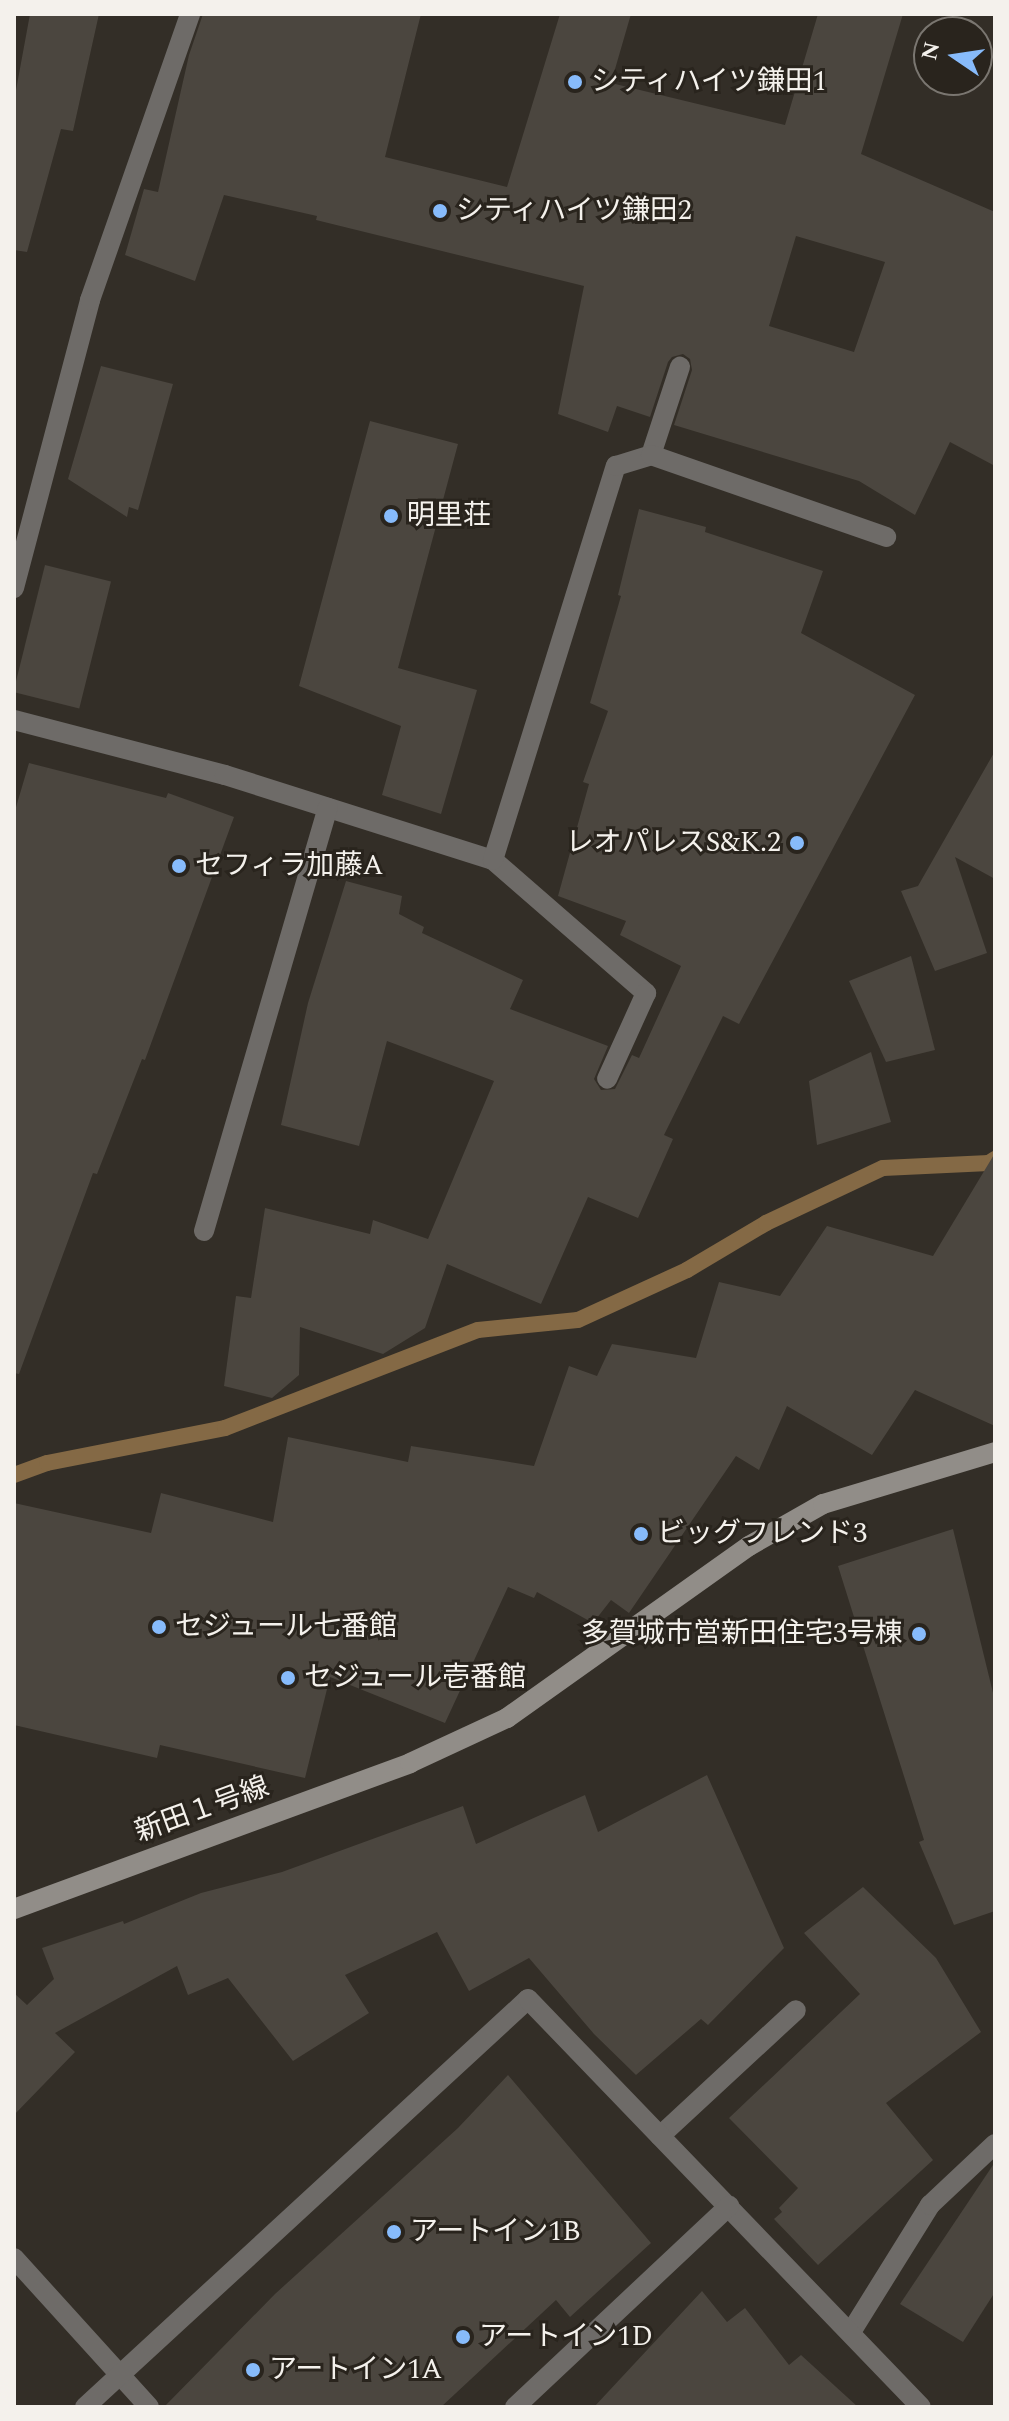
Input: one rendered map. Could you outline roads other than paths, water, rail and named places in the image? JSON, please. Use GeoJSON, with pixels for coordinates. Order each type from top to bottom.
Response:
{"type":"FeatureCollection","features":[{"type":"Feature","properties":{"kind":"street"},"geometry":{"type":"LineString","coordinates":[[14,588],[90,300],[190,14]]}},
{"type":"Feature","properties":{"kind":"street"},"geometry":{"type":"LineString","coordinates":[[651,455],[680,367]]}},
{"type":"Feature","properties":{"kind":"street"},"geometry":{"type":"LineString","coordinates":[[493,860],[616,466],[651,455],[886,537]]}},
{"type":"Feature","properties":{"kind":"street"},"geometry":{"type":"LineString","coordinates":[[14,720],[225,775],[493,860],[646,993],[607,1079]]}},
{"type":"Feature","properties":{"kind":"street"},"geometry":{"type":"LineString","coordinates":[[204,1231],[328,808]]}},
{"type":"Feature","properties":{"kind":"street","name":"新田１号線"},"geometry":{"type":"LineString","coordinates":[[14,1909],[410,1763],[507,1718],[749,1546],[823,1504],[995,1452]]}},
{"type":"Feature","properties":{"kind":"street"},"geometry":{"type":"LineString","coordinates":[[85,2407],[528,1999],[921,2407]]}},
{"type":"Feature","properties":{"kind":"street"},"geometry":{"type":"LineString","coordinates":[[660,2136],[796,2010]]}},
{"type":"Feature","properties":{"kind":"street"},"geometry":{"type":"LineString","coordinates":[[851,2332],[930,2205],[995,2144]]}},
{"type":"Feature","properties":{"kind":"street"},"geometry":{"type":"LineString","coordinates":[[515,2407],[729,2206]]}},
{"type":"Feature","properties":{"kind":"street"},"geometry":{"type":"LineString","coordinates":[[14,2258],[149,2407]]}},
{"type":"Feature","properties":{"kind":"waterway"},"geometry":{"type":"LineString","coordinates":[[14,1475],[47,1463],[225,1428],[478,1330],[578,1320],[687,1270],[766,1223],[883,1168],[989,1163],[995,1159]]}},
{"type":"Feature","properties":{"kind":"place","name":"シティハイツ鎌田1"},"geometry":{"type":"Point","coordinates":[575,82]}},
{"type":"Feature","properties":{"kind":"place","name":"シティハイツ鎌田2"},"geometry":{"type":"Point","coordinates":[440,211]}},
{"type":"Feature","properties":{"kind":"place","name":"明里荘"},"geometry":{"type":"Point","coordinates":[391,516]}},
{"type":"Feature","properties":{"kind":"place","name":"レオパレスS&K.2"},"geometry":{"type":"Point","coordinates":[797,843]}},
{"type":"Feature","properties":{"kind":"place","name":"セフィラ加藤A"},"geometry":{"type":"Point","coordinates":[179,866]}},
{"type":"Feature","properties":{"kind":"place","name":"ビッグフレンド3"},"geometry":{"type":"Point","coordinates":[641,1534]}},
{"type":"Feature","properties":{"kind":"place","name":"セジュール七番館"},"geometry":{"type":"Point","coordinates":[159,1627]}},
{"type":"Feature","properties":{"kind":"place","name":"多賀城市営新田住宅3号棟"},"geometry":{"type":"Point","coordinates":[919,1634]}},
{"type":"Feature","properties":{"kind":"place","name":"セジュール壱番館"},"geometry":{"type":"Point","coordinates":[288,1678]}},
{"type":"Feature","properties":{"kind":"place","name":"アートイン1B"},"geometry":{"type":"Point","coordinates":[394,2232]}},
{"type":"Feature","properties":{"kind":"place","name":"アートイン1D"},"geometry":{"type":"Point","coordinates":[463,2337]}},
{"type":"Feature","properties":{"kind":"place","name":"アートイン1A"},"geometry":{"type":"Point","coordinates":[253,2370]}}]}
